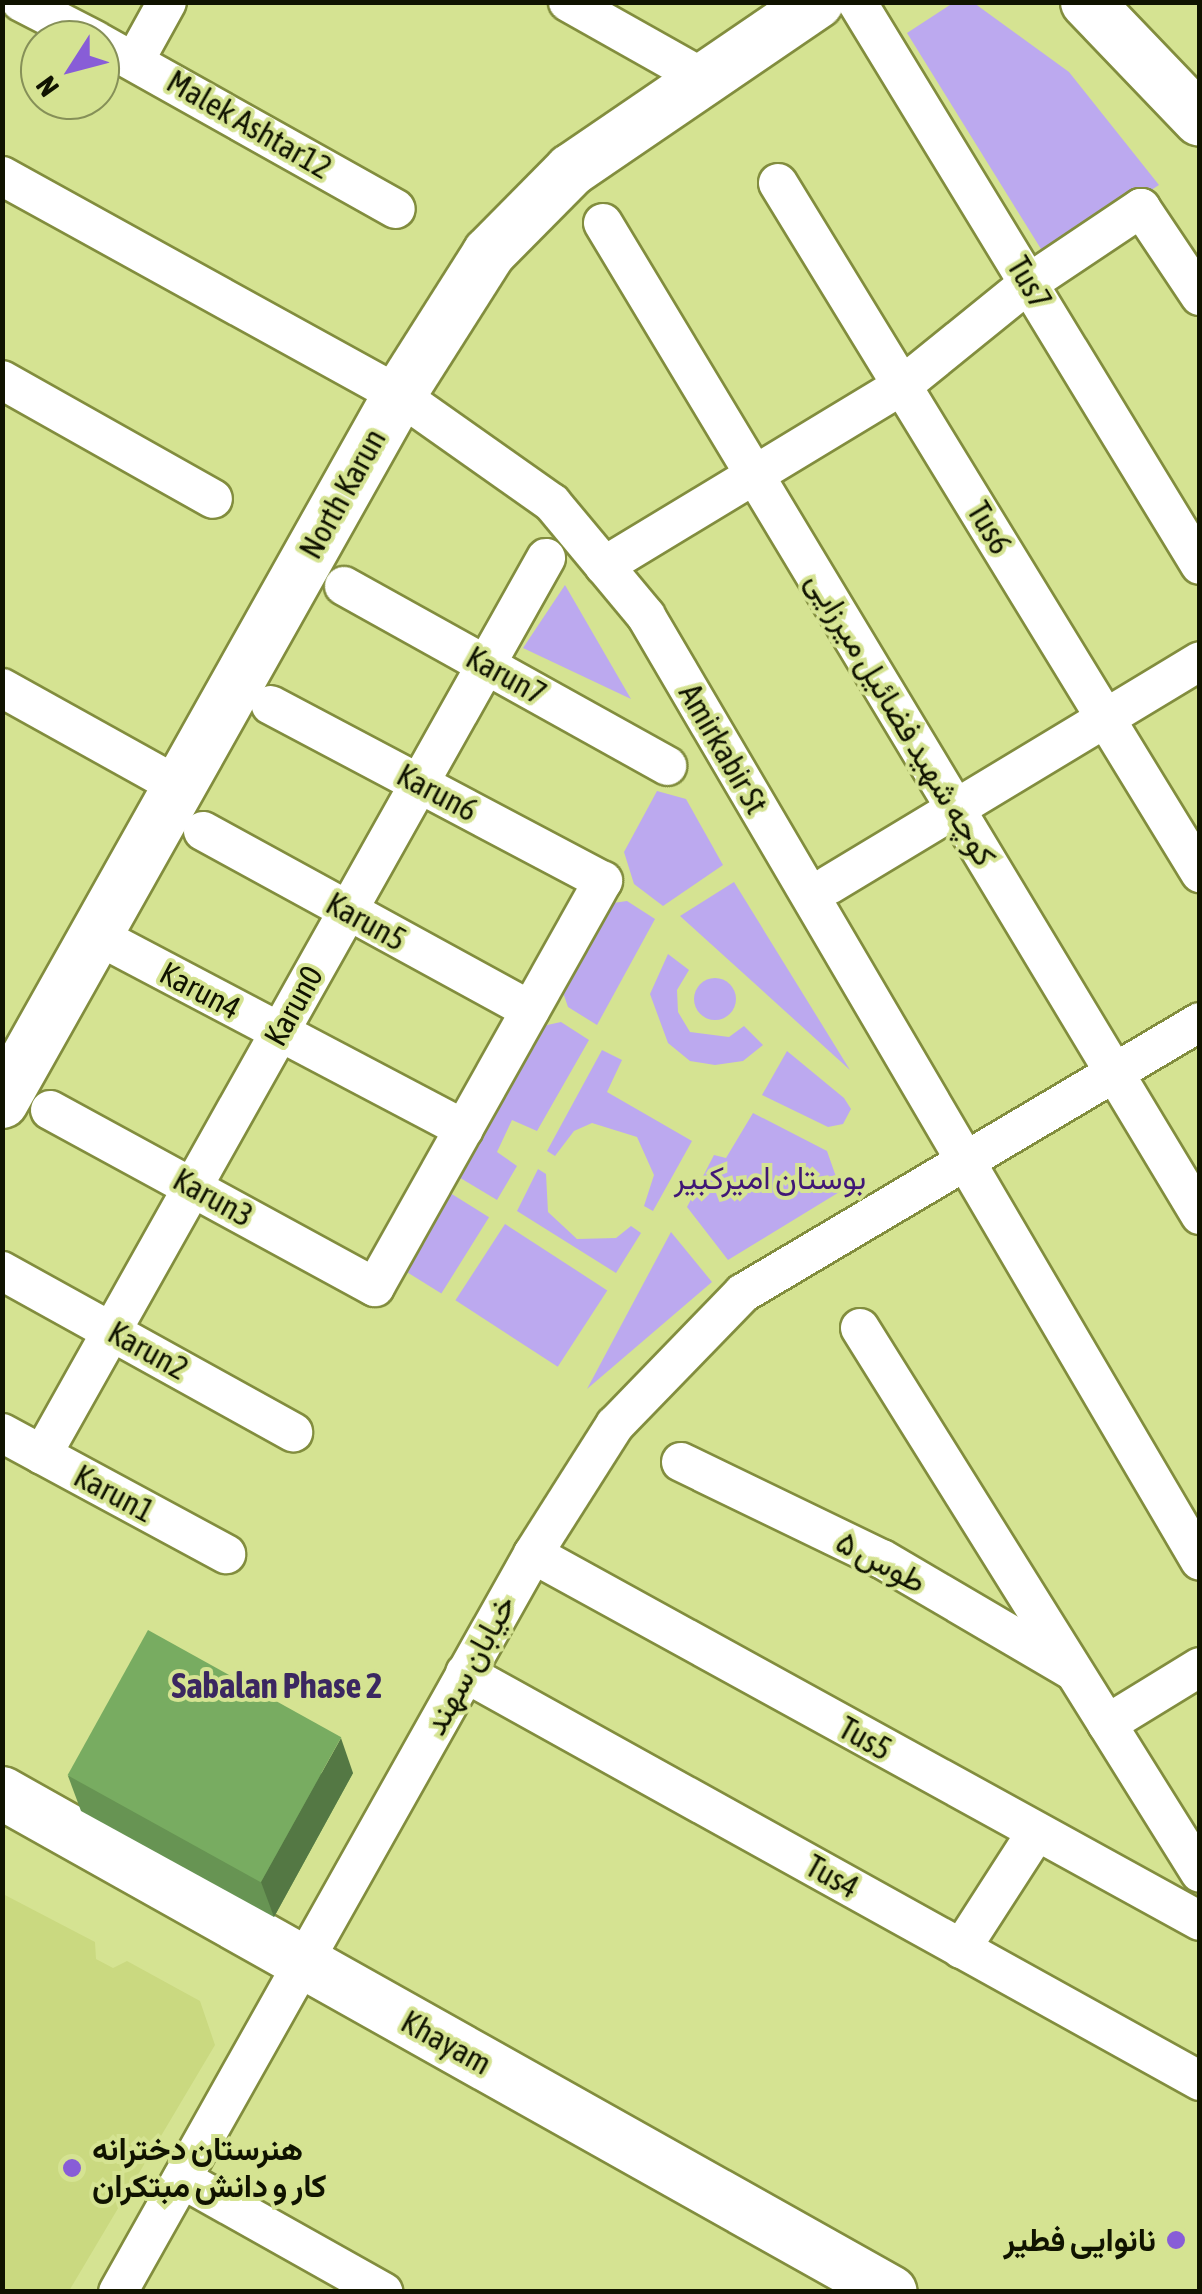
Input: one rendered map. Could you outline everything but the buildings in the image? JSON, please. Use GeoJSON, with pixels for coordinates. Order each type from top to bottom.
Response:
{"type":"FeatureCollection","features":[{"type":"Feature","properties":{"kind":"street","name":"Malek Ashtar12"},"geometry":{"type":"LineString","coordinates":[[21,2],[56,20]]}},
{"type":"Feature","properties":{"kind":"street"},"geometry":{"type":"LineString","coordinates":[[135,60],[167,2]]}},
{"type":"Feature","properties":{"kind":"street"},"geometry":{"type":"LineString","coordinates":[[568,2],[703,78]]}},
{"type":"Feature","properties":{"kind":"street","name":"North Karun"},"geometry":{"type":"LineString","coordinates":[[26,1106],[96,935],[191,809],[399,395],[489,253],[527,209],[570,170],[817,2]]}},
{"type":"Feature","properties":{"kind":"street","name":"Tus7"},"geometry":{"type":"LineString","coordinates":[[857,2],[1200,565]]}},
{"type":"Feature","properties":{"kind":"street"},"geometry":{"type":"LineString","coordinates":[[1087,2],[1200,120]]}},
{"type":"Feature","properties":{"kind":"street","name":"Malek Ashtar12"},"geometry":{"type":"LineString","coordinates":[[120,52],[396,209]]}},
{"type":"Feature","properties":{"kind":"street","name":"Amirkabir St"},"geometry":{"type":"LineString","coordinates":[[2,176],[399,395],[538,488],[646,616],[962,1165],[1197,1551]]}},
{"type":"Feature","properties":{"kind":"street","name":"Tus6"},"geometry":{"type":"LineString","coordinates":[[778,183],[1200,873]]}},
{"type":"Feature","properties":{"kind":"street"},"geometry":{"type":"LineString","coordinates":[[604,566],[903,385],[1029,283],[1141,208],[1200,296]]}},
{"type":"Feature","properties":{"kind":"street","name":"کوچه شهید فضائیل میرزایی"},"geometry":{"type":"LineString","coordinates":[[602,223],[1200,1214]]}},
{"type":"Feature","properties":{"kind":"street"},"geometry":{"type":"LineString","coordinates":[[2,380],[213,498]]}},
{"type":"Feature","properties":{"kind":"street","name":"Karun0"},"geometry":{"type":"LineString","coordinates":[[42,1454],[546,558]]}},
{"type":"Feature","properties":{"kind":"street","name":"Karun7"},"geometry":{"type":"LineString","coordinates":[[344,586],[667,766]]}},
{"type":"Feature","properties":{"kind":"street"},"geometry":{"type":"LineString","coordinates":[[829,885],[1200,661]]}},
{"type":"Feature","properties":{"kind":"street","name":"Karun5"},"geometry":{"type":"LineString","coordinates":[[2,688],[347,912],[530,1010]]}},
{"type":"Feature","properties":{"kind":"street","name":"Karun6"},"geometry":{"type":"LineString","coordinates":[[271,705],[603,880],[530,1010]]}},
{"type":"Feature","properties":{"kind":"street","name":"Karun4"},"geometry":{"type":"LineString","coordinates":[[96,935],[464,1129]]}},
{"type":"Feature","properties":{"kind":"street"},"geometry":{"type":"LineString","coordinates":[[464,1129],[530,1010]]}},
{"type":"Feature","properties":{"kind":"street","name":"خیابان سهند"},"geometry":{"type":"LineString","coordinates":[[118,2292],[533,1554],[615,1424],[744,1293],[1200,1022]]}},
{"type":"Feature","properties":{"kind":"street","name":"Karun3"},"geometry":{"type":"LineString","coordinates":[[26,1106],[192,1187],[375,1287],[464,1129]]}},
{"type":"Feature","properties":{"kind":"street","name":"Karun2"},"geometry":{"type":"LineString","coordinates":[[2,1270],[293,1432]]}},
{"type":"Feature","properties":{"kind":"street","name":"طوس ۵"},"geometry":{"type":"LineString","coordinates":[[860,1328],[1200,1873]]}},
{"type":"Feature","properties":{"kind":"street","name":"Karun1"},"geometry":{"type":"LineString","coordinates":[[2,1433],[226,1554]]}},
{"type":"Feature","properties":{"kind":"street","name":"طوس ۵"},"geometry":{"type":"LineString","coordinates":[[681,1462],[882,1559],[1075,1672]]}},
{"type":"Feature","properties":{"kind":"street","name":"Tus5"},"geometry":{"type":"LineString","coordinates":[[533,1554],[1035,1834],[1200,1920]]}},
{"type":"Feature","properties":{"kind":"street"},"geometry":{"type":"LineString","coordinates":[[1107,1724],[1200,1667]]}},
{"type":"Feature","properties":{"kind":"street","name":"Tus4"},"geometry":{"type":"LineString","coordinates":[[466,1673],[1200,2082]]}},
{"type":"Feature","properties":{"kind":"street","name":"Khayam"},"geometry":{"type":"LineString","coordinates":[[2,1794],[890,2292]]}},
{"type":"Feature","properties":{"kind":"street"},"geometry":{"type":"LineString","coordinates":[[961,1949],[1035,1834]]}},
{"type":"Feature","properties":{"kind":"street"},"geometry":{"type":"LineString","coordinates":[[182,2179],[383,2292]]}},
{"type":"Feature","properties":{"kind":"shaded area","name":"هنرستان دخترانه کار و دانش مبتکران"},"geometry":{"type":"Polygon","coordinates":[[[3,1894],[95,1942],[96,1959],[113,1968],[127,1961],[200,2001],[215,2045],[69,2291],[3,2291],[3,1894]]]}},
{"type":"Feature","properties":{"kind":"green space"},"geometry":{"type":"Polygon","coordinates":[[[953,3],[974,3],[1069,72],[1159,185],[1046,257],[907,33],[953,3]]]}},
{"type":"Feature","properties":{"kind":"green space"},"geometry":{"type":"Polygon","coordinates":[[[565,585],[631,699],[523,648],[565,585]]]}},
{"type":"Feature","properties":{"kind":"green space"},"geometry":{"type":"Polygon","coordinates":[[[657,791],[686,799],[723,865],[663,906],[634,884],[624,852],[657,791]]]}},
{"type":"Feature","properties":{"kind":"green space","name":"بوستان امیرکبیر"},"geometry":{"type":"Polygon","coordinates":[[[734,882],[850,1070],[680,916],[734,882]]]}},
{"type":"Feature","properties":{"kind":"green space"},"geometry":{"type":"Polygon","coordinates":[[[627,901],[655,919],[597,1025],[568,1007],[558,978],[599,905],[627,901]]]}},
{"type":"Feature","properties":{"kind":"green space","name":"بوستان امیرکبیر"},"geometry":{"type":"Polygon","coordinates":[[[668,954],[689,970],[677,990],[678,1012],[690,1032],[729,1037],[744,1026],[763,1045],[743,1061],[715,1065],[690,1061],[668,1043],[650,994],[668,954]]]}},
{"type":"Feature","properties":{"kind":"green space"},"geometry":{"type":"Polygon","coordinates":[[[715,978],[730,984],[736,999],[730,1014],[715,1020],[700,1014],[694,999],[700,984],[715,978]]]}},
{"type":"Feature","properties":{"kind":"green space"},"geometry":{"type":"Polygon","coordinates":[[[561,1022],[589,1040],[537,1131],[512,1120],[497,1152],[517,1166],[497,1200],[447,1170],[529,1029],[561,1022]]]}},
{"type":"Feature","properties":{"kind":"green space","name":"بوستان امیرکبیر"},"geometry":{"type":"Polygon","coordinates":[[[602,1050],[622,1060],[607,1092],[692,1141],[653,1211],[644,1206],[654,1175],[637,1137],[592,1123],[574,1131],[555,1156],[547,1151],[602,1050]]]}},
{"type":"Feature","properties":{"kind":"green space","name":"بوستان امیرکبیر"},"geometry":{"type":"Polygon","coordinates":[[[787,1051],[844,1098],[851,1109],[843,1124],[828,1127],[762,1095],[787,1051]]]}},
{"type":"Feature","properties":{"kind":"green space","name":"بوستان امیرکبیر"},"geometry":{"type":"Polygon","coordinates":[[[753,1113],[827,1151],[841,1191],[728,1260],[687,1207],[714,1155],[726,1158],[753,1113]]]}},
{"type":"Feature","properties":{"kind":"green space","name":"بوستان امیرکبیر"},"geometry":{"type":"Polygon","coordinates":[[[538,1169],[546,1174],[548,1212],[577,1239],[616,1238],[631,1226],[641,1233],[616,1273],[517,1211],[538,1169]]]}},
{"type":"Feature","properties":{"kind":"green space"},"geometry":{"type":"Polygon","coordinates":[[[439,1186],[489,1217],[441,1294],[391,1262],[439,1186]]]}},
{"type":"Feature","properties":{"kind":"green space"},"geometry":{"type":"Polygon","coordinates":[[[505,1224],[607,1290],[558,1367],[455,1300],[505,1224]]]}},
{"type":"Feature","properties":{"kind":"green space","name":"بوستان امیرکبیر"},"geometry":{"type":"Polygon","coordinates":[[[671,1232],[712,1282],[587,1389],[671,1232]]]}},
{"type":"Feature","properties":{"kind":"place","name":"هنرستان دخترانه کار و دانش مبتکران"},"geometry":{"type":"Point","coordinates":[72,2168]}},
{"type":"Feature","properties":{"kind":"place","name":"نانوایی فطیر"},"geometry":{"type":"Point","coordinates":[1176,2240]}},
{"type":"Feature","properties":{"kind":"district","name":"Sabalan Phase 2"},"geometry":{"type":"Point","coordinates":[277,1685]}}]}
